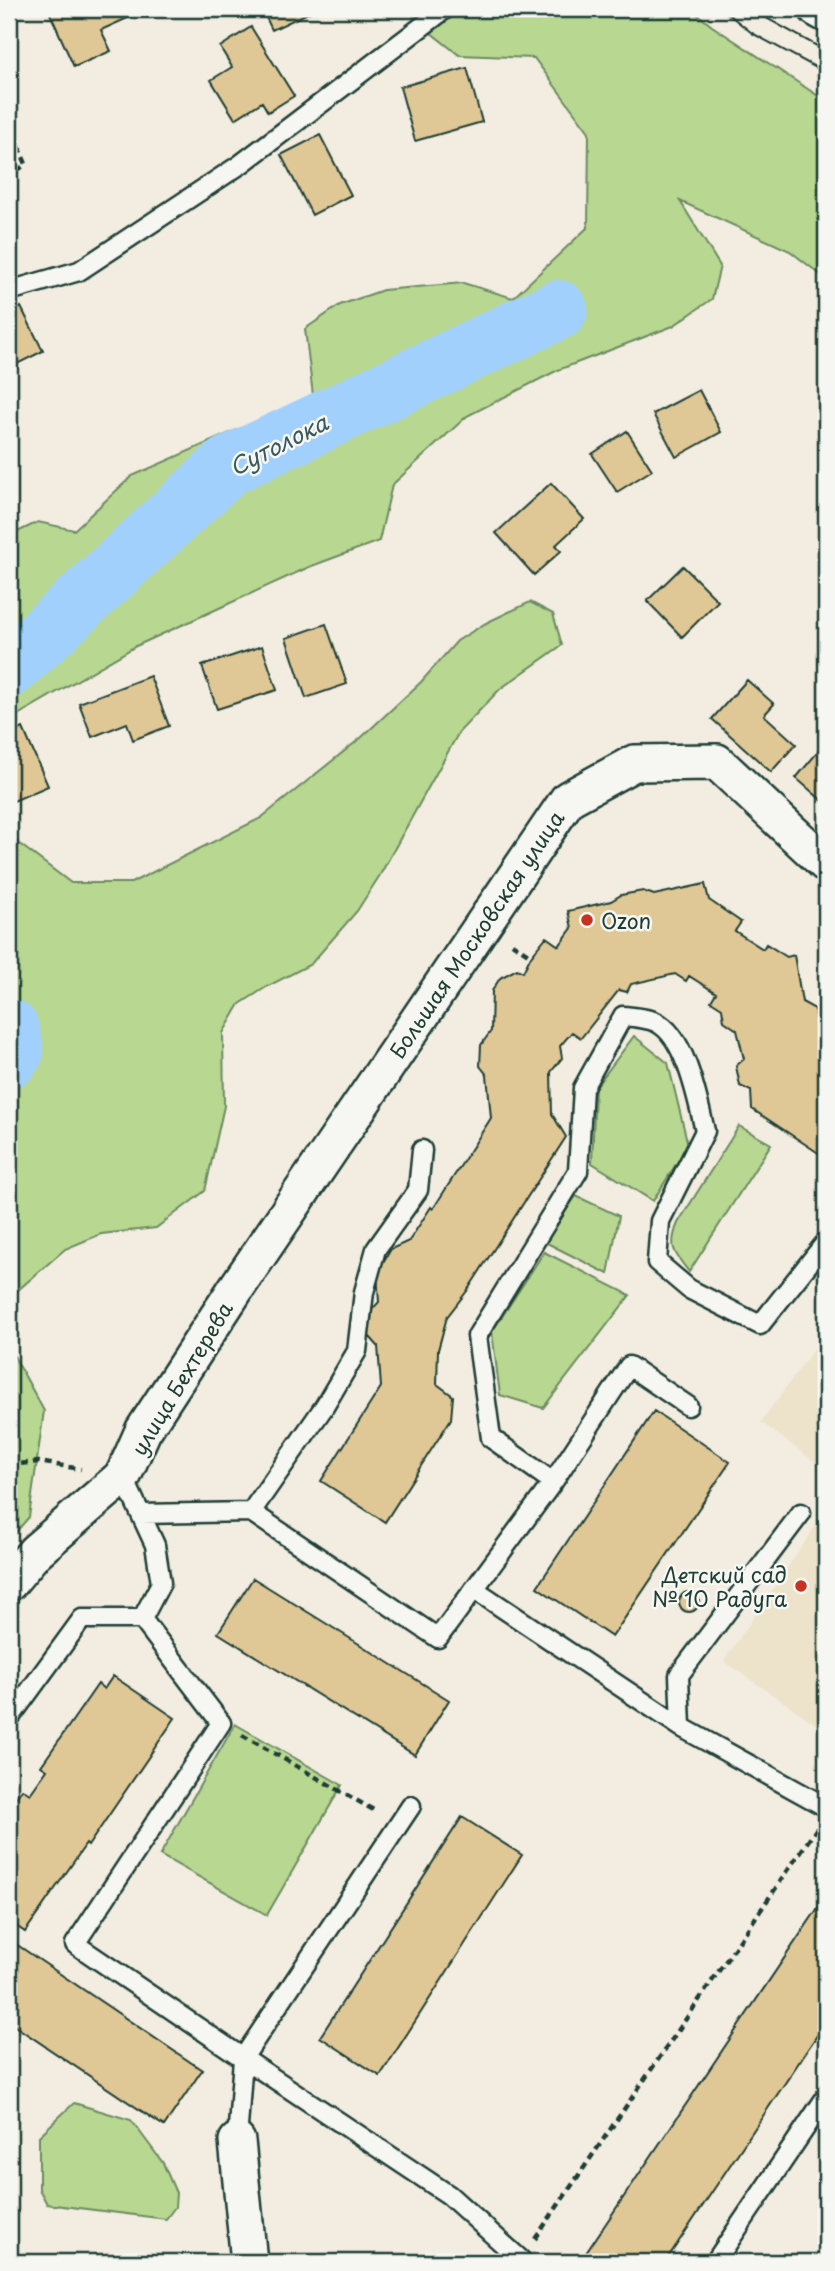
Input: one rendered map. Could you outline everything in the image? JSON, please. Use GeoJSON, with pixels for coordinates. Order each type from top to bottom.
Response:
{"type":"FeatureCollection","features":[{"type":"Feature","properties":{"kind":"street"},"geometry":{"type":"LineString","coordinates":[[817,9],[826,14]]}},
{"type":"Feature","properties":{"kind":"street","name":"Большая Московская улица"},"geometry":{"type":"LineString","coordinates":[[234,1290],[568,799],[634,762],[717,762],[826,864]]}},
{"type":"Feature","properties":{"kind":"street","name":"улица Бехтерева"},"geometry":{"type":"LineString","coordinates":[[9,1583],[35,1552],[123,1476],[143,1431],[234,1290]]}},
{"type":"Feature","properties":{"kind":"street"},"geometry":{"type":"LineString","coordinates":[[237,2141],[248,2262]]}},
{"type":"Feature","properties":{"kind":"lane"},"geometry":{"type":"LineString","coordinates":[[9,291],[79,271],[241,164],[445,9]]}},
{"type":"Feature","properties":{"kind":"lane"},"geometry":{"type":"LineString","coordinates":[[553,1482],[491,1438],[477,1336],[578,1171],[583,1088],[623,1016],[657,1022],[678,1044],[694,1084],[705,1131],[660,1221],[657,1262],[689,1289],[760,1325],[826,1242]]}},
{"type":"Feature","properties":{"kind":"lane"},"geometry":{"type":"LineString","coordinates":[[251,1512],[324,1407],[357,1351],[364,1292],[376,1249],[418,1190],[422,1150]]}},
{"type":"Feature","properties":{"kind":"lane"},"geometry":{"type":"LineString","coordinates":[[141,1514],[251,1512],[438,1638],[553,1482],[629,1366],[688,1406]]}},
{"type":"Feature","properties":{"kind":"lane"},"geometry":{"type":"LineString","coordinates":[[123,1476],[155,1545],[161,1583],[142,1619]]}},
{"type":"Feature","properties":{"kind":"lane"},"geometry":{"type":"LineString","coordinates":[[681,1727],[679,1675],[801,1513]]}},
{"type":"Feature","properties":{"kind":"lane"},"geometry":{"type":"LineString","coordinates":[[474,1589],[681,1727],[826,1807]]}},
{"type":"Feature","properties":{"kind":"lane"},"geometry":{"type":"LineString","coordinates":[[9,1719],[82,1619],[142,1619]]}},
{"type":"Feature","properties":{"kind":"lane"},"geometry":{"type":"LineString","coordinates":[[142,1619],[220,1723],[75,1944],[449,2196],[520,2261]]}},
{"type":"Feature","properties":{"kind":"lane"},"geometry":{"type":"LineString","coordinates":[[237,2141],[243,2058],[411,1806]]}},
{"type":"Feature","properties":{"kind":"lane"},"geometry":{"type":"LineString","coordinates":[[715,2262],[826,2097]]}},
{"type":"Feature","properties":{"kind":"path"},"geometry":{"type":"LineString","coordinates":[[9,124],[26,164],[9,177]]}},
{"type":"Feature","properties":{"kind":"path"},"geometry":{"type":"LineString","coordinates":[[9,1465],[39,1462],[123,1476]]}},
{"type":"Feature","properties":{"kind":"path"},"geometry":{"type":"LineString","coordinates":[[220,1723],[399,1825]]}},
{"type":"Feature","properties":{"kind":"path"},"geometry":{"type":"LineString","coordinates":[[520,2261],[818,1826]]}},
{"type":"Feature","properties":{"kind":"shaded area"},"geometry":{"type":"Polygon","coordinates":[[[826,1332],[826,1470],[761,1422],[826,1332]]]}},
{"type":"Feature","properties":{"kind":"shaded area","name":"Детский сад № 10 Радуга"},"geometry":{"type":"Polygon","coordinates":[[[826,1511],[826,1731],[724,1661],[826,1511]]]}},
{"type":"Feature","properties":{"kind":"green space"},"geometry":{"type":"Polygon","coordinates":[[[410,9],[691,9],[712,26],[826,101],[826,279],[790,251],[680,201],[720,266],[712,299],[673,326],[558,370],[467,416],[392,485],[379,541],[309,567],[136,646],[9,720],[9,536],[38,522],[74,530],[132,476],[264,418],[314,404],[305,329],[340,305],[383,290],[463,283],[513,298],[588,227],[589,132],[534,58],[459,55],[416,21],[410,9]]]}},
{"type":"Feature","properties":{"kind":"green space"},"geometry":{"type":"Polygon","coordinates":[[[530,602],[553,614],[562,645],[500,689],[459,732],[380,875],[357,911],[311,964],[240,1004],[223,1033],[224,1106],[205,1191],[156,1228],[101,1234],[65,1249],[9,1298],[9,836],[71,883],[131,883],[261,818],[362,737],[421,682],[457,641],[486,623],[530,602]]]}},
{"type":"Feature","properties":{"kind":"green space"},"geometry":{"type":"Polygon","coordinates":[[[634,1036],[668,1063],[688,1145],[653,1201],[592,1163],[595,1088],[634,1036]]]}},
{"type":"Feature","properties":{"kind":"green space"},"geometry":{"type":"Polygon","coordinates":[[[739,1126],[771,1144],[689,1272],[674,1249],[675,1231],[739,1126]]]}},
{"type":"Feature","properties":{"kind":"green space"},"geometry":{"type":"Polygon","coordinates":[[[576,1196],[619,1216],[608,1274],[545,1242],[576,1196]]]}},
{"type":"Feature","properties":{"kind":"green space"},"geometry":{"type":"Polygon","coordinates":[[[544,1252],[630,1295],[543,1408],[500,1395],[492,1332],[544,1252]]]}},
{"type":"Feature","properties":{"kind":"green space"},"geometry":{"type":"Polygon","coordinates":[[[9,1347],[44,1411],[29,1517],[9,1540],[9,1347]]]}},
{"type":"Feature","properties":{"kind":"green space"},"geometry":{"type":"Polygon","coordinates":[[[235,1724],[342,1785],[267,1915],[160,1855],[235,1724]]]}},
{"type":"Feature","properties":{"kind":"green space"},"geometry":{"type":"Polygon","coordinates":[[[74,2103],[131,2120],[163,2163],[176,2193],[175,2207],[166,2219],[47,2204],[39,2189],[39,2136],[74,2103]]]}},
{"type":"Feature","properties":{"kind":"building"},"geometry":{"type":"Polygon","coordinates":[[[127,9],[130,17],[101,30],[111,51],[74,67],[49,11],[127,9]]]}},
{"type":"Feature","properties":{"kind":"building"},"geometry":{"type":"Polygon","coordinates":[[[262,9],[311,9],[312,11],[272,30],[262,9]]]}},
{"type":"Feature","properties":{"kind":"building"},"geometry":{"type":"Polygon","coordinates":[[[251,27],[294,96],[268,112],[262,102],[235,119],[211,80],[232,67],[220,47],[251,27]]]}},
{"type":"Feature","properties":{"kind":"building"},"geometry":{"type":"Polygon","coordinates":[[[467,68],[482,122],[415,141],[400,87],[467,68]]]}},
{"type":"Feature","properties":{"kind":"building"},"geometry":{"type":"Polygon","coordinates":[[[320,135],[351,195],[312,215],[281,155],[320,135]]]}},
{"type":"Feature","properties":{"kind":"building"},"geometry":{"type":"Polygon","coordinates":[[[21,307],[43,351],[9,368],[9,313],[21,307]]]}},
{"type":"Feature","properties":{"kind":"building"},"geometry":{"type":"Polygon","coordinates":[[[699,390],[721,432],[676,457],[653,414],[699,390]]]}},
{"type":"Feature","properties":{"kind":"building"},"geometry":{"type":"Polygon","coordinates":[[[627,431],[652,470],[617,492],[592,454],[627,431]]]}},
{"type":"Feature","properties":{"kind":"building"},"geometry":{"type":"Polygon","coordinates":[[[551,483],[584,519],[556,545],[561,551],[534,575],[496,533],[551,483]]]}},
{"type":"Feature","properties":{"kind":"building"},"geometry":{"type":"Polygon","coordinates":[[[683,566],[718,601],[682,637],[647,601],[683,566]]]}},
{"type":"Feature","properties":{"kind":"building"},"geometry":{"type":"Polygon","coordinates":[[[326,624],[347,684],[306,698],[286,638],[326,624]]]}},
{"type":"Feature","properties":{"kind":"building"},"geometry":{"type":"Polygon","coordinates":[[[262,646],[277,690],[217,709],[202,666],[262,646]]]}},
{"type":"Feature","properties":{"kind":"building"},"geometry":{"type":"Polygon","coordinates":[[[150,676],[169,726],[133,740],[127,723],[92,737],[79,703],[150,676]]]}},
{"type":"Feature","properties":{"kind":"building"},"geometry":{"type":"Polygon","coordinates":[[[747,680],[774,704],[764,715],[796,744],[771,772],[712,719],[747,680]]]}},
{"type":"Feature","properties":{"kind":"building"},"geometry":{"type":"Polygon","coordinates":[[[23,728],[48,786],[9,803],[9,734],[23,728]]]}},
{"type":"Feature","properties":{"kind":"building"},"geometry":{"type":"Polygon","coordinates":[[[826,742],[826,804],[796,778],[826,742]]]}},
{"type":"Feature","properties":{"kind":"building"},"geometry":{"type":"Polygon","coordinates":[[[705,884],[709,900],[741,922],[735,931],[763,949],[766,944],[787,957],[794,955],[802,1002],[815,1009],[816,1023],[826,1033],[826,1158],[752,1109],[751,1091],[740,1086],[736,1066],[744,1059],[737,1030],[724,1021],[722,1008],[711,1001],[716,993],[689,976],[686,981],[675,974],[631,984],[627,992],[619,990],[581,1038],[572,1032],[560,1046],[562,1058],[551,1072],[552,1114],[566,1137],[467,1291],[447,1317],[438,1350],[437,1384],[453,1396],[451,1419],[385,1522],[321,1481],[381,1387],[378,1346],[369,1336],[368,1314],[379,1302],[377,1272],[391,1249],[409,1241],[431,1207],[433,1209],[491,1118],[487,1075],[480,1066],[481,1045],[491,1031],[492,991],[500,978],[517,969],[523,972],[531,956],[546,937],[559,946],[572,928],[568,911],[611,901],[621,895],[643,891],[654,895],[705,884]]]}},
{"type":"Feature","properties":{"kind":"building"},"geometry":{"type":"Polygon","coordinates":[[[654,1411],[730,1462],[612,1637],[537,1587],[654,1411]]]}},
{"type":"Feature","properties":{"kind":"building"},"geometry":{"type":"Polygon","coordinates":[[[253,1578],[449,1700],[415,1755],[218,1633],[253,1578]]]}},
{"type":"Feature","properties":{"kind":"building"},"geometry":{"type":"Polygon","coordinates":[[[685,1592],[693,1592],[699,1602],[693,1612],[685,1612],[679,1606],[679,1598],[685,1592]]]}},
{"type":"Feature","properties":{"kind":"building"},"geometry":{"type":"Polygon","coordinates":[[[113,1676],[175,1718],[88,1846],[86,1844],[25,1932],[9,1921],[9,1808],[22,1789],[30,1794],[47,1770],[41,1766],[98,1684],[104,1689],[113,1676]]]}},
{"type":"Feature","properties":{"kind":"building"},"geometry":{"type":"Polygon","coordinates":[[[462,1817],[522,1855],[380,2076],[320,2037],[462,1817]]]}},
{"type":"Feature","properties":{"kind":"building"},"geometry":{"type":"Polygon","coordinates":[[[826,1896],[826,2022],[665,2262],[580,2262],[826,1896]]]}},
{"type":"Feature","properties":{"kind":"building"},"geometry":{"type":"Polygon","coordinates":[[[13,1942],[202,2070],[164,2126],[9,2022],[9,1949],[13,1942]]]}},
{"type":"Feature","properties":{"kind":"waterway","name":"Сутолока"},"geometry":{"type":"LineString","coordinates":[[9,668],[228,466],[558,310]]}},
{"type":"Feature","properties":{"kind":"waterway","name":"Сутолока"},"geometry":{"type":"LineString","coordinates":[[9,1029],[14,1051],[9,1058]]}},
{"type":"Feature","properties":{"kind":"tram line"},"geometry":{"type":"LineString","coordinates":[[722,9],[752,33],[826,73]]}},
{"type":"Feature","properties":{"kind":"tram line"},"geometry":{"type":"LineString","coordinates":[[750,9],[826,51]]}},
{"type":"Feature","properties":{"kind":"place","name":"Ozon"},"geometry":{"type":"Point","coordinates":[587,920]}},
{"type":"Feature","properties":{"kind":"place","name":"Детский сад № 10 Радуга"},"geometry":{"type":"Point","coordinates":[801,1586]}}]}
